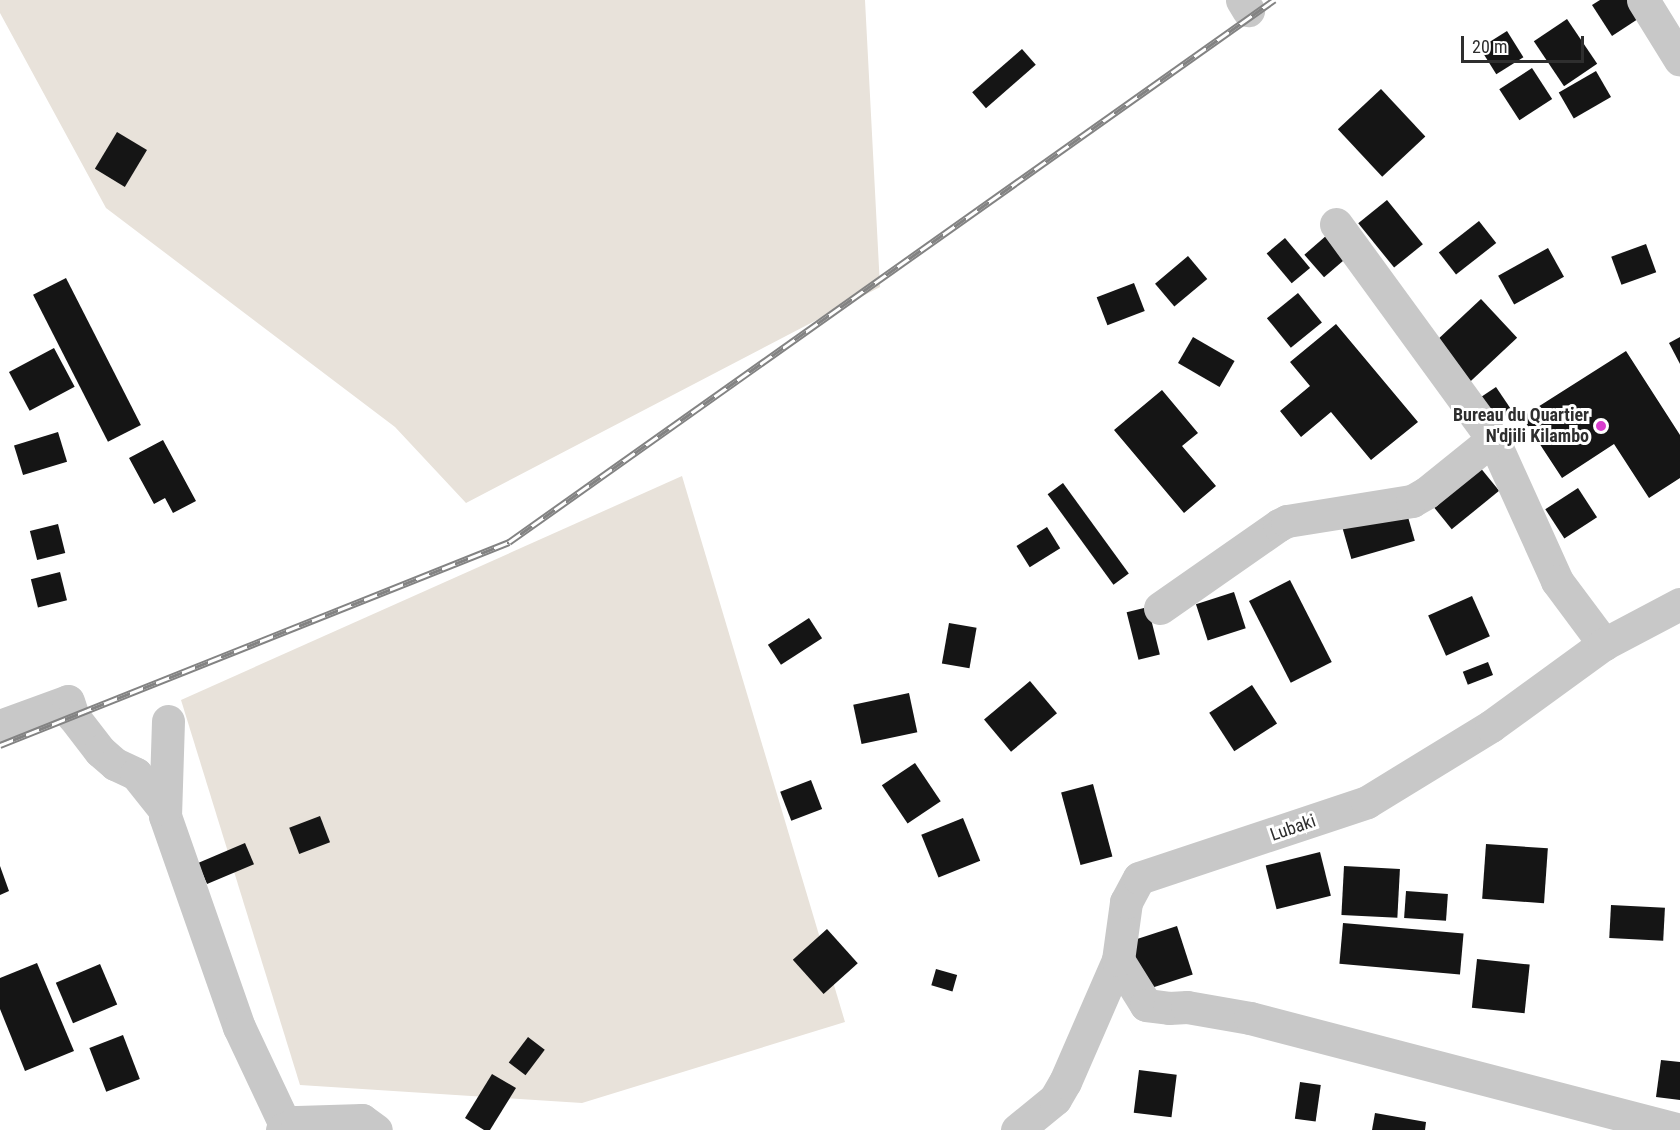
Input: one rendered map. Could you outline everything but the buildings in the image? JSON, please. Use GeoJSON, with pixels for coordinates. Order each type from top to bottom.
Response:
{"type":"FeatureCollection","features":[{"type":"Feature","properties":{"kind":"street"},"geometry":{"type":"LineString","coordinates":[[1643,0],[1680,60]]}},
{"type":"Feature","properties":{"kind":"street"},"geometry":{"type":"LineString","coordinates":[[1336,224],[1493,439],[1557,581],[1604,644]]}},
{"type":"Feature","properties":{"kind":"street"},"geometry":{"type":"LineString","coordinates":[[1160,608],[1279,525],[1287,521],[1412,501],[1426,493],[1493,439]]}},
{"type":"Feature","properties":{"kind":"street","name":"Lubaki"},"geometry":{"type":"LineString","coordinates":[[1017,1130],[1055,1099],[1065,1082],[1118,960],[1126,902],[1138,878],[1367,802],[1491,726],[1604,644],[1680,604]]}},
{"type":"Feature","properties":{"kind":"street"},"geometry":{"type":"LineString","coordinates":[[0,726],[68,701],[73,716],[100,751],[115,764],[136,774],[164,809],[239,1027],[284,1129],[297,1122],[362,1120],[375,1130]]}},
{"type":"Feature","properties":{"kind":"street"},"geometry":{"type":"LineString","coordinates":[[164,809],[168,721]]}},
{"type":"Feature","properties":{"kind":"street"},"geometry":{"type":"LineString","coordinates":[[1118,960],[1146,1005],[1169,1008],[1187,1006],[1250,1018],[1680,1130]]}},
{"type":"Feature","properties":{"kind":"shaded area"},"geometry":{"type":"Polygon","coordinates":[[[0,0],[865,0],[880,287],[466,503],[395,427],[106,208],[0,13],[0,0]]]}},
{"type":"Feature","properties":{"kind":"shaded area"},"geometry":{"type":"Polygon","coordinates":[[[682,476],[845,1022],[582,1103],[300,1085],[181,700],[682,476]]]}},
{"type":"Feature","properties":{"kind":"railway"},"geometry":{"type":"LineString","coordinates":[[0,745],[509,542],[1274,0]]}},
{"type":"Feature","properties":{"kind":"place","name":"Bureau du Quartier N'djili Kilambo"},"geometry":{"type":"Point","coordinates":[1601,426]}}]}
